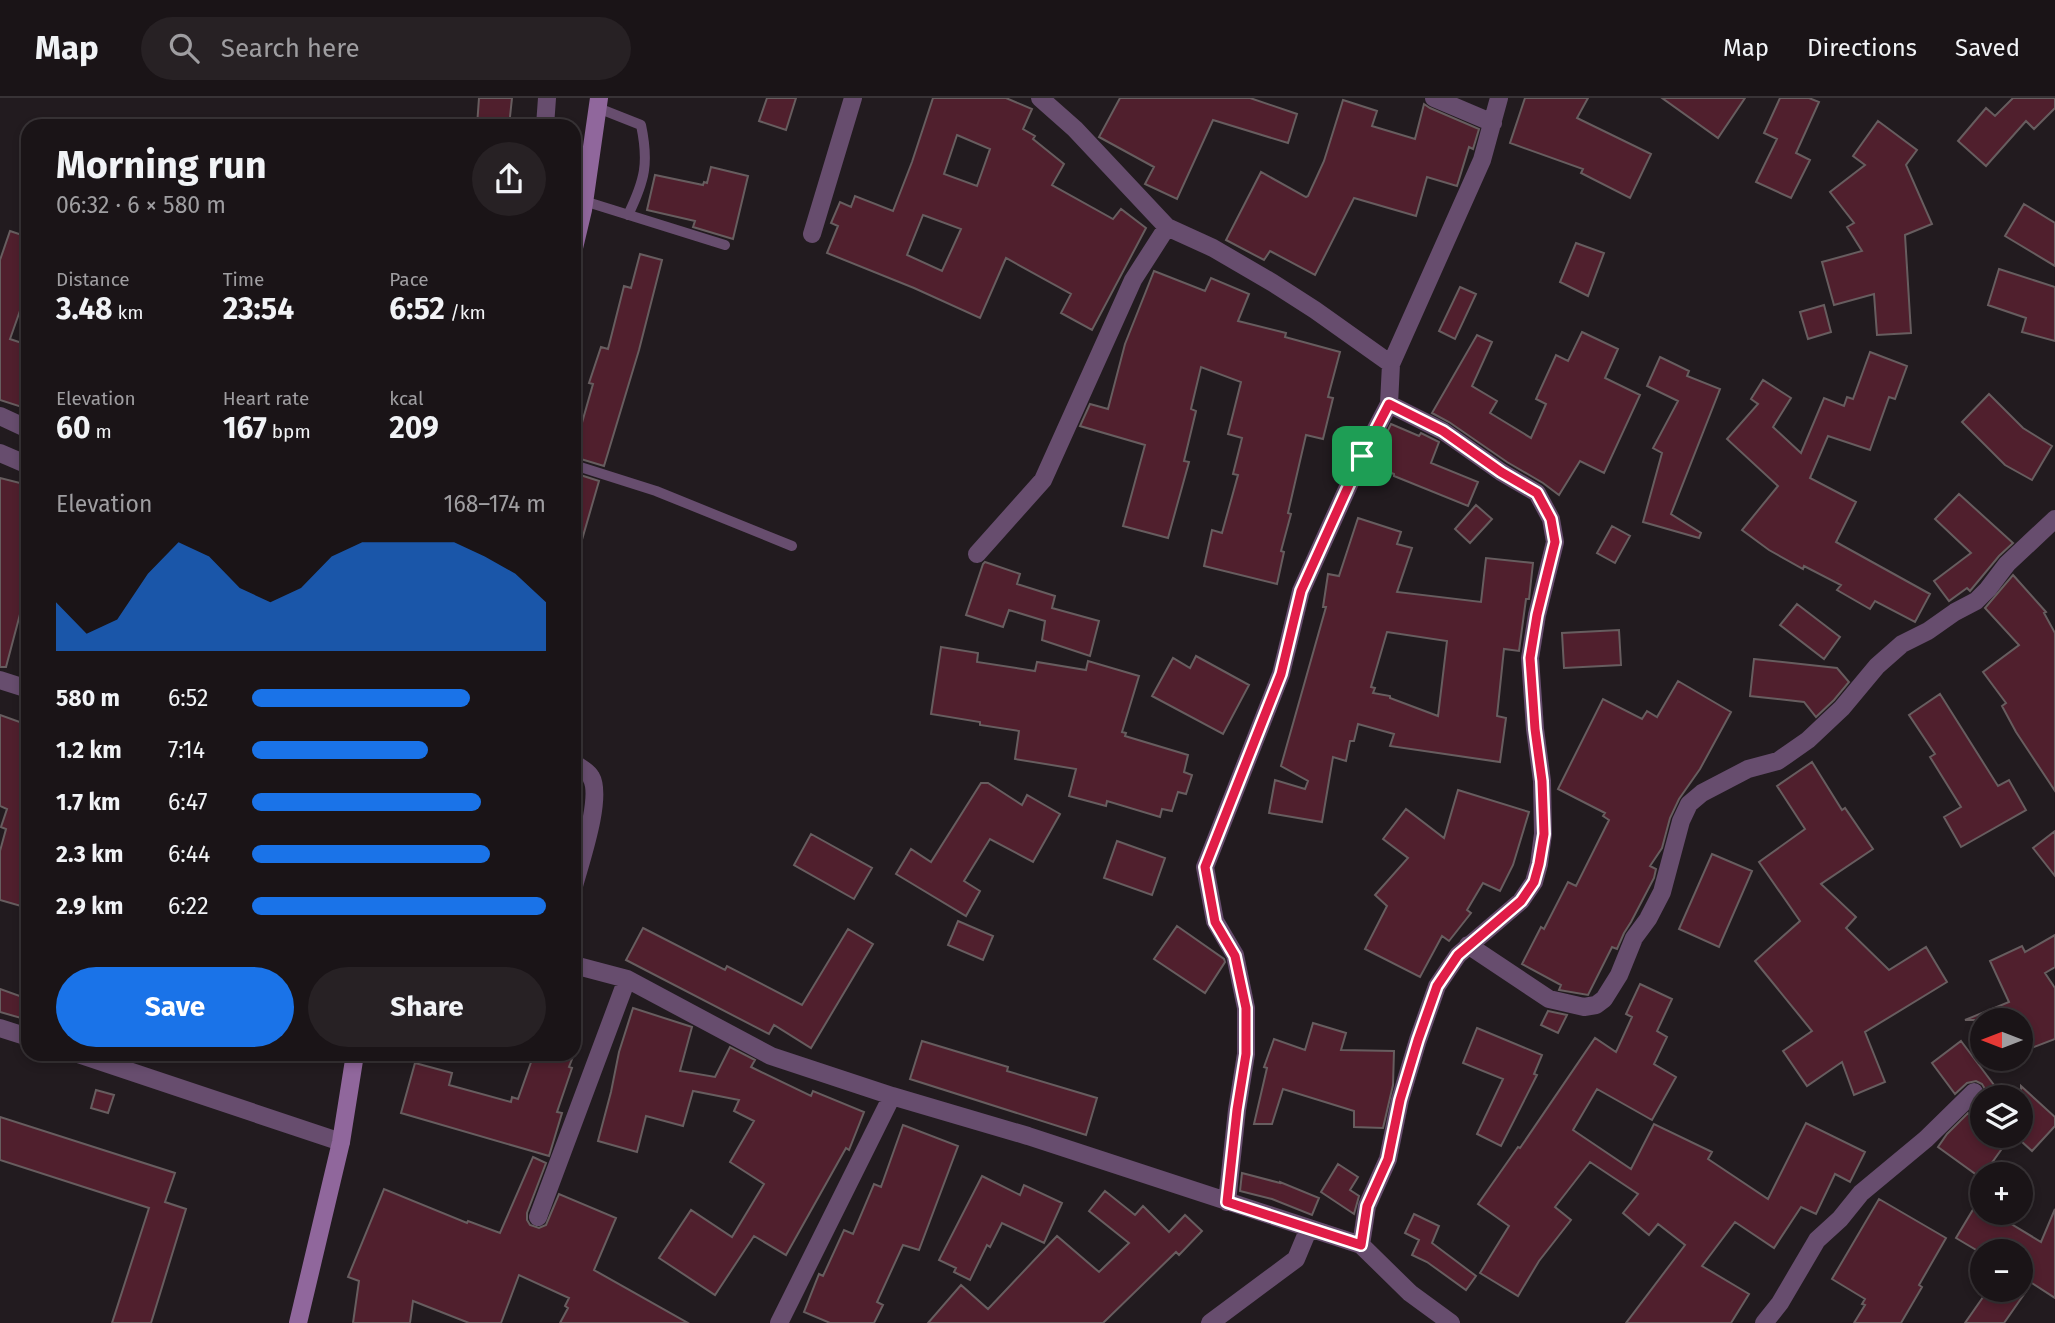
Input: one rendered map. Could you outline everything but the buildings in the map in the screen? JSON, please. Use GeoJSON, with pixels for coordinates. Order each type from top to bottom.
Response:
{"type":"FeatureCollection","features":[{"type":"Feature","properties":{"kind":"main road"},"geometry":{"type":"LineString","coordinates":[[581,215],[598,103]]}},
{"type":"Feature","properties":{"kind":"main road"},"geometry":{"type":"LineString","coordinates":[[298,1323],[341,1142],[354,1061]]}},
{"type":"Feature","properties":{"kind":"street"},"geometry":{"type":"LineString","coordinates":[[546,119],[547,98]]}},
{"type":"Feature","properties":{"kind":"street"},"geometry":{"type":"LineString","coordinates":[[812,234],[853,98]]}},
{"type":"Feature","properties":{"kind":"street"},"geometry":{"type":"LineString","coordinates":[[1040,98],[1075,129],[1167,227],[1213,248],[1273,283],[1391,364]]}},
{"type":"Feature","properties":{"kind":"street"},"geometry":{"type":"LineString","coordinates":[[1434,98],[1493,123]]}},
{"type":"Feature","properties":{"kind":"street"},"geometry":{"type":"LineString","coordinates":[[1227,1202],[1246,1054],[1246,1008],[1235,956],[1215,922],[1205,867],[1281,674],[1301,591],[1362,456],[1389,404],[1391,364],[1474,181],[1499,98]]}},
{"type":"Feature","properties":{"kind":"street"},"geometry":{"type":"LineString","coordinates":[[976,554],[1043,480],[1133,280],[1167,227]]}},
{"type":"Feature","properties":{"kind":"street"},"geometry":{"type":"LineString","coordinates":[[1361,1245],[1367,1206],[1388,1159],[1400,1100],[1437,986],[1458,955],[1521,901],[1534,882],[1539,864],[1544,834],[1542,781],[1530,658],[1537,615],[1555,542],[1551,519],[1537,493],[1501,472],[1443,431],[1389,404]]}},
{"type":"Feature","properties":{"kind":"street"},"geometry":{"type":"LineString","coordinates":[[0,416],[21,426]]}},
{"type":"Feature","properties":{"kind":"street"},"geometry":{"type":"LineString","coordinates":[[0,453],[21,462]]}},
{"type":"Feature","properties":{"kind":"street"},"geometry":{"type":"LineString","coordinates":[[1468,945],[1549,999],[1584,1007],[1596,1005],[1604,999],[1619,975],[1634,937],[1648,919],[1662,892],[1681,821],[1689,804],[1702,793],[1748,769],[1778,761],[1808,740],[1842,708],[1877,666],[1902,644],[1976,601],[2007,564],[2055,519]]}},
{"type":"Feature","properties":{"kind":"street"},"geometry":{"type":"LineString","coordinates":[[0,680],[21,688]]}},
{"type":"Feature","properties":{"kind":"street"},"geometry":{"type":"LineString","coordinates":[[581,768],[590,775],[595,793],[592,820],[581,860]]}},
{"type":"Feature","properties":{"kind":"street"},"geometry":{"type":"LineString","coordinates":[[581,967],[627,979],[771,1056],[892,1096],[1028,1136],[1361,1245],[1410,1293],[1451,1323]]}},
{"type":"Feature","properties":{"kind":"street"},"geometry":{"type":"LineString","coordinates":[[538,1216],[627,979]]}},
{"type":"Feature","properties":{"kind":"street"},"geometry":{"type":"LineString","coordinates":[[0,1028],[21,1035]]}},
{"type":"Feature","properties":{"kind":"street"},"geometry":{"type":"LineString","coordinates":[[99,1061],[341,1142]]}},
{"type":"Feature","properties":{"kind":"street"},"geometry":{"type":"LineString","coordinates":[[782,1322],[892,1096]]}},
{"type":"Feature","properties":{"kind":"street"},"geometry":{"type":"LineString","coordinates":[[1764,1323],[1780,1303],[1817,1240],[1840,1219],[1861,1193],[1926,1139],[1970,1096]]}},
{"type":"Feature","properties":{"kind":"street"},"geometry":{"type":"LineString","coordinates":[[1210,1323],[1296,1259],[1309,1228]]}},
{"type":"Feature","properties":{"kind":"lane"},"geometry":{"type":"LineString","coordinates":[[598,103],[641,125],[646,152],[644,173],[640,190],[628,215]]}},
{"type":"Feature","properties":{"kind":"lane"},"geometry":{"type":"LineString","coordinates":[[584,201],[725,245]]}},
{"type":"Feature","properties":{"kind":"lane"},"geometry":{"type":"LineString","coordinates":[[581,468],[656,491],[792,546]]}},
{"type":"Feature","properties":{"kind":"route"},"geometry":{"type":"LineString","coordinates":[[1389,404],[1443,431],[1501,472],[1537,493],[1551,519],[1555,542],[1537,615],[1530,658],[1542,781],[1544,834],[1539,864],[1534,882],[1521,901],[1458,955],[1437,986],[1400,1100],[1388,1159],[1367,1206],[1361,1245],[1227,1202],[1246,1054],[1246,1008],[1235,956],[1215,922],[1205,867],[1281,674],[1301,591],[1362,456],[1389,404]]}}]}
